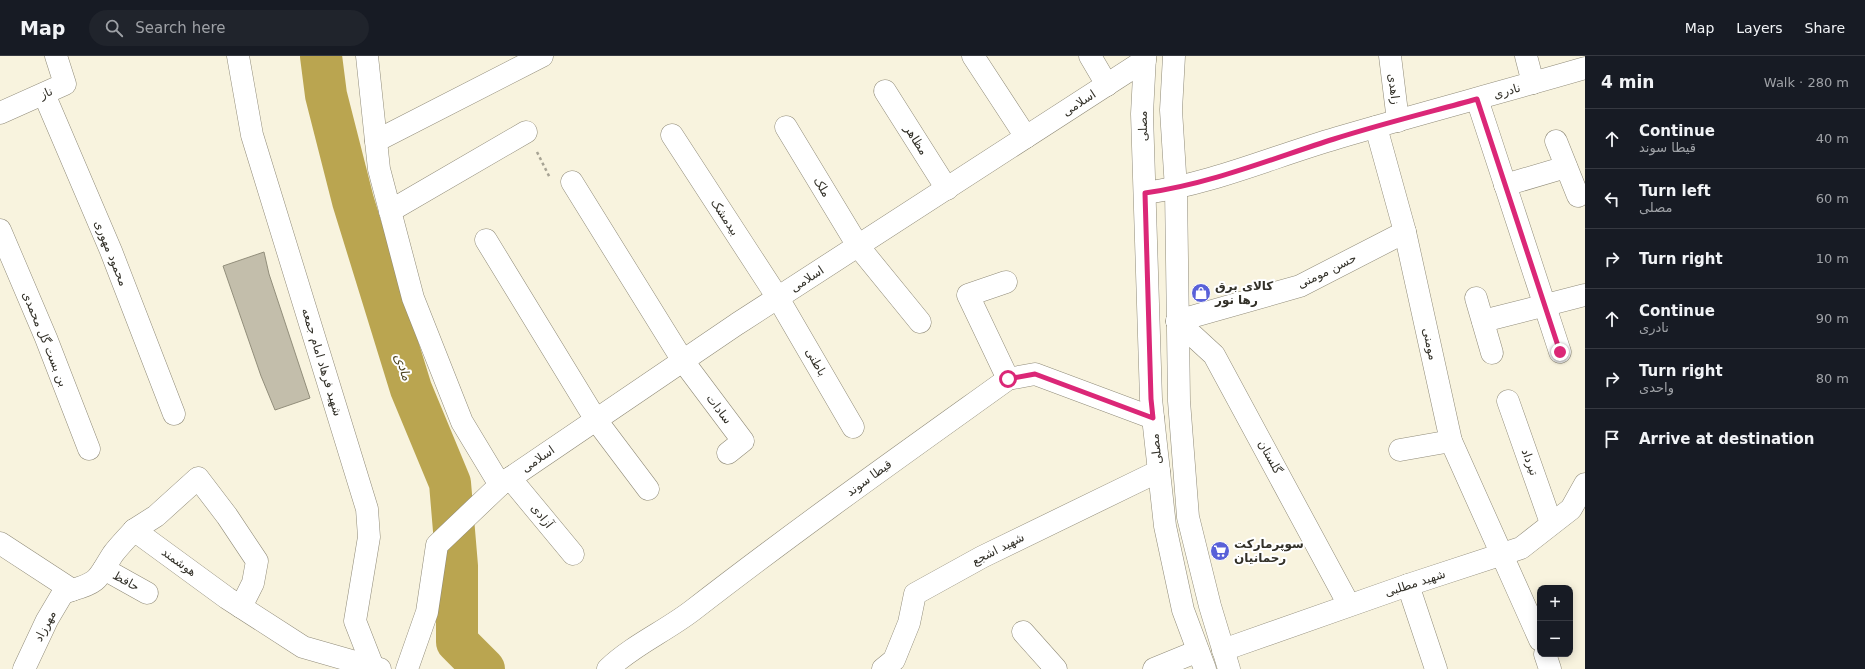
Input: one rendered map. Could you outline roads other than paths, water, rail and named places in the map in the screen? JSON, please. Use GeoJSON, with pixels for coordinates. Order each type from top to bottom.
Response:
{"type":"FeatureCollection","features":[{"type":"Feature","properties":{"kind":"street","name":"ناز"},"geometry":{"type":"LineString","coordinates":[[0,113],[65,84],[56,56]]}},
{"type":"Feature","properties":{"kind":"street","name":"شهید فرهاد امام جمعه"},"geometry":{"type":"LineString","coordinates":[[238,56],[252,134],[367,509],[369,537],[355,621],[375,668]]}},
{"type":"Feature","properties":{"kind":"street"},"geometry":{"type":"LineString","coordinates":[[367,56],[378,169],[413,298],[462,422],[505,481]]}},
{"type":"Feature","properties":{"kind":"street"},"geometry":{"type":"LineString","coordinates":[[376,142],[542,56]]}},
{"type":"Feature","properties":{"kind":"street"},"geometry":{"type":"LineString","coordinates":[[973,56],[1026,137]]}},
{"type":"Feature","properties":{"kind":"street"},"geometry":{"type":"LineString","coordinates":[[1090,56],[1107,85]]}},
{"type":"Feature","properties":{"kind":"street","name":"زاهدی"},"geometry":{"type":"LineString","coordinates":[[1390,56],[1398,121]]}},
{"type":"Feature","properties":{"kind":"street"},"geometry":{"type":"LineString","coordinates":[[1526,56],[1533,84]]}},
{"type":"Feature","properties":{"kind":"street","name":"اسلامی"},"geometry":{"type":"LineString","coordinates":[[407,669],[427,612],[437,545],[505,481],[778,298],[1107,85],[1145,58]]}},
{"type":"Feature","properties":{"kind":"street","name":"مصلی"},"geometry":{"type":"LineString","coordinates":[[1145,58],[1142,114],[1151,399],[1165,526],[1183,610],[1202,660]]}},
{"type":"Feature","properties":{"kind":"street"},"geometry":{"type":"LineString","coordinates":[[1177,58],[1171,110],[1176,189],[1179,401],[1188,517],[1226,659]]}},
{"type":"Feature","properties":{"kind":"street","name":"نادری"},"geometry":{"type":"LineString","coordinates":[[1145,193],[1176,189],[1226,175],[1336,138],[1533,84],[1585,68]]}},
{"type":"Feature","properties":{"kind":"street","name":"مظاهر"},"geometry":{"type":"LineString","coordinates":[[885,91],[947,189]]}},
{"type":"Feature","properties":{"kind":"street","name":"محمود مهوری"},"geometry":{"type":"LineString","coordinates":[[44,94],[111,251],[174,414]]}},
{"type":"Feature","properties":{"kind":"street"},"geometry":{"type":"LineString","coordinates":[[1477,99],[1560,352]]}},
{"type":"Feature","properties":{"kind":"street","name":"ملک"},"geometry":{"type":"LineString","coordinates":[[786,127],[858,246],[920,322]]}},
{"type":"Feature","properties":{"kind":"street","name":"مومنی"},"geometry":{"type":"LineString","coordinates":[[1376,127],[1405,232],[1451,441],[1537,633]]}},
{"type":"Feature","properties":{"kind":"street"},"geometry":{"type":"LineString","coordinates":[[390,211],[526,132]]}},
{"type":"Feature","properties":{"kind":"street","name":"بیدمشک"},"geometry":{"type":"LineString","coordinates":[[672,135],[778,298]]}},
{"type":"Feature","properties":{"kind":"street"},"geometry":{"type":"LineString","coordinates":[[1556,141],[1578,196]]}},
{"type":"Feature","properties":{"kind":"street"},"geometry":{"type":"LineString","coordinates":[[1505,185],[1566,166]]}},
{"type":"Feature","properties":{"kind":"street"},"geometry":{"type":"LineString","coordinates":[[572,182],[683,361]]}},
{"type":"Feature","properties":{"kind":"street","name":"بن بست گل محمدی"},"geometry":{"type":"LineString","coordinates":[[0,230],[46,338],[89,448]]}},
{"type":"Feature","properties":{"kind":"street","name":"حسن مومنی"},"geometry":{"type":"LineString","coordinates":[[1177,321],[1300,286],[1405,232]]}},
{"type":"Feature","properties":{"kind":"street"},"geometry":{"type":"LineString","coordinates":[[486,240],[596,420],[648,488]]}},
{"type":"Feature","properties":{"kind":"street"},"geometry":{"type":"LineString","coordinates":[[1006,282],[968,295],[1008,379]]}},
{"type":"Feature","properties":{"kind":"street"},"geometry":{"type":"LineString","coordinates":[[1483,321],[1544,304],[1585,295]]}},
{"type":"Feature","properties":{"kind":"street","name":"باطنی"},"geometry":{"type":"LineString","coordinates":[[778,298],[853,427]]}},
{"type":"Feature","properties":{"kind":"street"},"geometry":{"type":"LineString","coordinates":[[1476,298],[1492,353]]}},
{"type":"Feature","properties":{"kind":"street","name":"گلستان"},"geometry":{"type":"LineString","coordinates":[[1177,321],[1214,355],[1349,605]]}},
{"type":"Feature","properties":{"kind":"street","name":"سادات"},"geometry":{"type":"LineString","coordinates":[[683,361],[743,441],[728,453]]}},
{"type":"Feature","properties":{"kind":"street","name":"قیطا سوند"},"geometry":{"type":"LineString","coordinates":[[608,669],[645,641],[689,613],[782,541],[1008,379],[1035,374],[1153,418]]}},
{"type":"Feature","properties":{"kind":"street","name":"تیرداد"},"geometry":{"type":"LineString","coordinates":[[1508,401],[1551,523]]}},
{"type":"Feature","properties":{"kind":"street"},"geometry":{"type":"LineString","coordinates":[[1400,450],[1451,441]]}},
{"type":"Feature","properties":{"kind":"street","name":"شهید اشجع"},"geometry":{"type":"LineString","coordinates":[[883,669],[894,660],[909,623],[915,594],[982,556],[1159,471]]}},
{"type":"Feature","properties":{"kind":"street"},"geometry":{"type":"LineString","coordinates":[[0,543],[72,590],[87,586],[100,577],[114,553],[134,530],[156,516],[198,478],[227,516],[257,561],[253,582],[241,607]]}},
{"type":"Feature","properties":{"kind":"street","name":"آزادی"},"geometry":{"type":"LineString","coordinates":[[505,481],[573,554]]}},
{"type":"Feature","properties":{"kind":"street","name":"شهید مطلبی"},"geometry":{"type":"LineString","coordinates":[[1226,659],[1349,605],[1521,548],[1551,523],[1571,509],[1584,488]]}},
{"type":"Feature","properties":{"kind":"street","name":"هوشمند"},"geometry":{"type":"LineString","coordinates":[[134,530],[241,607],[303,647],[375,668]]}},
{"type":"Feature","properties":{"kind":"street","name":"حافظ"},"geometry":{"type":"LineString","coordinates":[[104,569],[147,593]]}},
{"type":"Feature","properties":{"kind":"street"},"geometry":{"type":"LineString","coordinates":[[1408,585],[1436,669]]}},
{"type":"Feature","properties":{"kind":"street","name":"مهرزاد"},"geometry":{"type":"LineString","coordinates":[[24,669],[47,620],[62,593],[72,590]]}},
{"type":"Feature","properties":{"kind":"street"},"geometry":{"type":"LineString","coordinates":[[1023,632],[1056,669]]}},
{"type":"Feature","properties":{"kind":"street"},"geometry":{"type":"LineString","coordinates":[[1546,657],[1550,669]]}},
{"type":"Feature","properties":{"kind":"street"},"geometry":{"type":"LineString","coordinates":[[1154,669],[1202,660]]}},
{"type":"Feature","properties":{"kind":"waterway","name":"مادی"},"geometry":{"type":"LineString","coordinates":[[321,56],[326,95],[353,201],[411,389],[450,483],[457,566],[457,642],[484,669]]}},
{"type":"Feature","properties":{"kind":"place","name":"کالای برق رها نور"},"geometry":{"type":"Point","coordinates":[1201,293]}},
{"type":"Feature","properties":{"kind":"place","name":"سوپرمارکت رحمانیان"},"geometry":{"type":"Point","coordinates":[1220,551]}}]}
